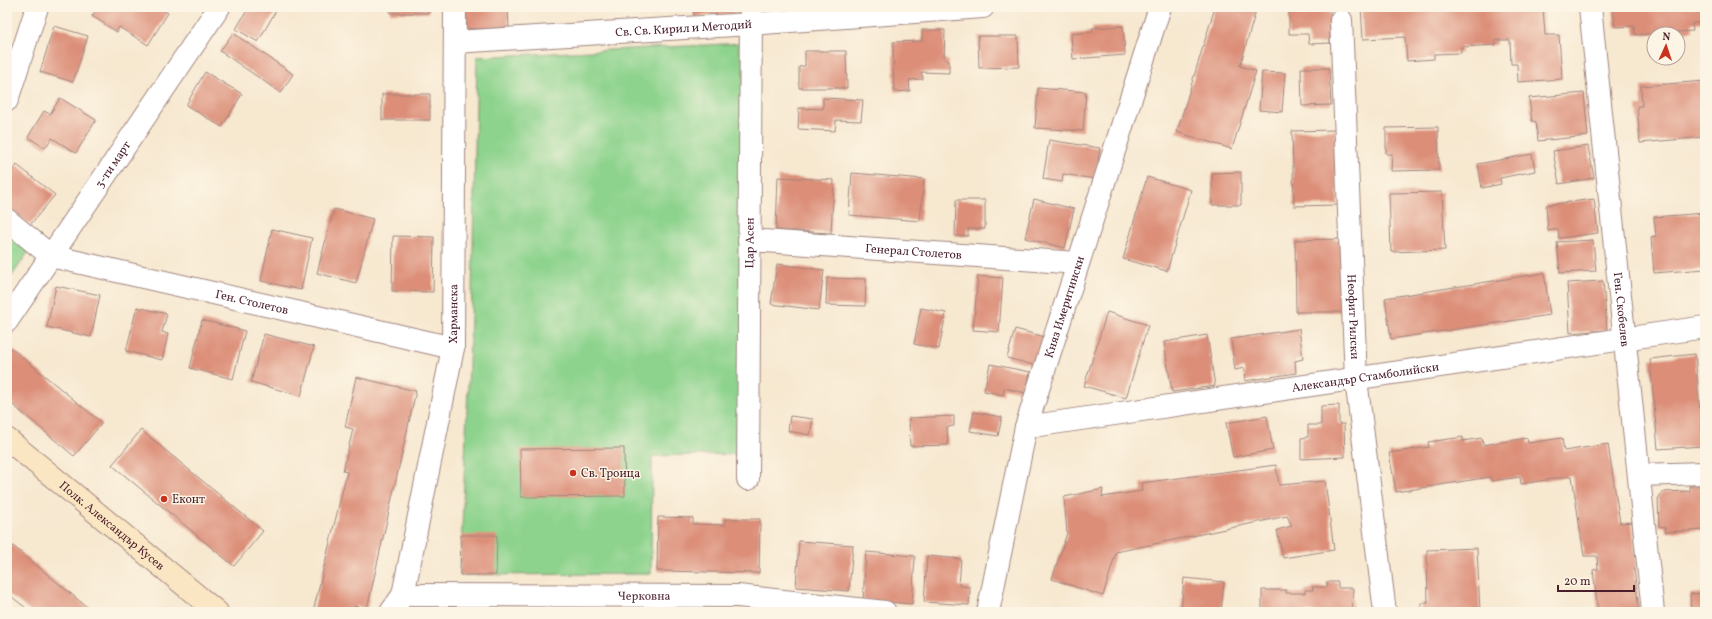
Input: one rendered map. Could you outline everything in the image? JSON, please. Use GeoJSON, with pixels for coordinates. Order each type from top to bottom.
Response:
{"type":"FeatureCollection","features":[{"type":"Feature","properties":{"kind":"street"},"geometry":{"type":"LineString","coordinates":[[7,100],[37,7]]}},
{"type":"Feature","properties":{"kind":"street","name":"3-ти март"},"geometry":{"type":"LineString","coordinates":[[7,321],[219,7]]}},
{"type":"Feature","properties":{"kind":"street","name":"Харманска"},"geometry":{"type":"LineString","coordinates":[[391,612],[403,595],[453,348],[455,7]]}},
{"type":"Feature","properties":{"kind":"street","name":"Св. Св. Кирил и Методий"},"geometry":{"type":"LineString","coordinates":[[455,42],[751,15],[983,7]]}},
{"type":"Feature","properties":{"kind":"street","name":"Княз Имеритински"},"geometry":{"type":"LineString","coordinates":[[988,612],[1026,427],[1160,7]]}},
{"type":"Feature","properties":{"kind":"street","name":"Ген. Скобелев"},"geometry":{"type":"LineString","coordinates":[[1590,7],[1653,612]]}},
{"type":"Feature","properties":{"kind":"street","name":"Цар Асен"},"geometry":{"type":"LineString","coordinates":[[748,480],[751,15]]}},
{"type":"Feature","properties":{"kind":"street","name":"Неофит Рилски"},"geometry":{"type":"LineString","coordinates":[[1341,20],[1356,378],[1384,612]]}},
{"type":"Feature","properties":{"kind":"street"},"geometry":{"type":"LineString","coordinates":[[7,220],[51,256]]}},
{"type":"Feature","properties":{"kind":"street","name":"Генерал Столетов"},"geometry":{"type":"LineString","coordinates":[[749,240],[1078,263]]}},
{"type":"Feature","properties":{"kind":"street","name":"Ген. Столетов"},"geometry":{"type":"LineString","coordinates":[[51,256],[453,348]]}},
{"type":"Feature","properties":{"kind":"street","name":"Александър Стамболийски"},"geometry":{"type":"LineString","coordinates":[[1026,427],[1705,327]]}},
{"type":"Feature","properties":{"kind":"street","name":"Полк. Александър Кусев"},"geometry":{"type":"LineString","coordinates":[[7,439],[217,612]]}},
{"type":"Feature","properties":{"kind":"street"},"geometry":{"type":"LineString","coordinates":[[1639,474],[1705,472]]}},
{"type":"Feature","properties":{"kind":"street","name":"Черковна"},"geometry":{"type":"LineString","coordinates":[[403,595],[734,604],[885,612]]}},
{"type":"Feature","properties":{"kind":"green space"},"geometry":{"type":"Polygon","coordinates":[[[744,43],[744,454],[652,456],[651,574],[460,575],[472,294],[477,57],[744,43]]]}},
{"type":"Feature","properties":{"kind":"green space"},"geometry":{"type":"Polygon","coordinates":[[[7,234],[29,251],[7,283],[7,234]]]}},
{"type":"Feature","properties":{"kind":"building"},"geometry":{"type":"Polygon","coordinates":[[[98,7],[158,7],[168,13],[148,45],[119,27],[117,32],[92,16],[98,7]]]}},
{"type":"Feature","properties":{"kind":"building"},"geometry":{"type":"Polygon","coordinates":[[[249,7],[278,7],[258,42],[236,29],[249,7]]]}},
{"type":"Feature","properties":{"kind":"building"},"geometry":{"type":"Polygon","coordinates":[[[390,7],[429,7],[429,13],[390,13],[390,7]]]}},
{"type":"Feature","properties":{"kind":"building"},"geometry":{"type":"Polygon","coordinates":[[[464,7],[508,7],[509,28],[465,29],[464,7]]]}},
{"type":"Feature","properties":{"kind":"building"},"geometry":{"type":"Polygon","coordinates":[[[693,7],[740,7],[740,13],[694,17],[693,7]]]}},
{"type":"Feature","properties":{"kind":"building"},"geometry":{"type":"Polygon","coordinates":[[[1215,7],[1257,7],[1240,66],[1256,71],[1232,149],[1177,132],[1215,7]]]}},
{"type":"Feature","properties":{"kind":"building"},"geometry":{"type":"Polygon","coordinates":[[[1289,7],[1330,7],[1330,43],[1309,44],[1308,34],[1289,34],[1289,7]]]}},
{"type":"Feature","properties":{"kind":"building"},"geometry":{"type":"Polygon","coordinates":[[[1361,7],[1543,7],[1545,35],[1559,35],[1562,79],[1518,82],[1517,64],[1511,64],[1510,40],[1496,40],[1496,45],[1461,47],[1461,53],[1434,54],[1434,59],[1407,61],[1405,37],[1363,39],[1361,7]]]}},
{"type":"Feature","properties":{"kind":"building"},"geometry":{"type":"Polygon","coordinates":[[[1613,7],[1705,7],[1705,22],[1692,23],[1693,31],[1686,31],[1686,26],[1646,26],[1646,34],[1635,35],[1634,26],[1615,27],[1613,7]]]}},
{"type":"Feature","properties":{"kind":"building"},"geometry":{"type":"Polygon","coordinates":[[[54,26],[88,36],[73,82],[40,72],[54,26]]]}},
{"type":"Feature","properties":{"kind":"building"},"geometry":{"type":"Polygon","coordinates":[[[1123,26],[1125,55],[1073,59],[1071,34],[1093,32],[1092,28],[1123,26]]]}},
{"type":"Feature","properties":{"kind":"building"},"geometry":{"type":"Polygon","coordinates":[[[922,30],[945,30],[944,59],[949,61],[949,73],[921,72],[923,79],[909,80],[910,91],[894,92],[893,42],[922,41],[922,30]]]}},
{"type":"Feature","properties":{"kind":"building"},"geometry":{"type":"Polygon","coordinates":[[[233,33],[293,74],[281,93],[220,51],[233,33]]]}},
{"type":"Feature","properties":{"kind":"building"},"geometry":{"type":"Polygon","coordinates":[[[978,36],[1018,36],[1019,67],[979,68],[978,36]]]}},
{"type":"Feature","properties":{"kind":"building"},"geometry":{"type":"Polygon","coordinates":[[[805,51],[846,51],[847,88],[799,88],[799,67],[805,66],[805,51]]]}},
{"type":"Feature","properties":{"kind":"building"},"geometry":{"type":"Polygon","coordinates":[[[1301,68],[1329,68],[1331,105],[1302,106],[1301,68]]]}},
{"type":"Feature","properties":{"kind":"building"},"geometry":{"type":"Polygon","coordinates":[[[205,72],[242,94],[222,127],[186,105],[205,72]]]}},
{"type":"Feature","properties":{"kind":"building"},"geometry":{"type":"Polygon","coordinates":[[[1262,72],[1285,73],[1282,112],[1259,110],[1262,72]]]}},
{"type":"Feature","properties":{"kind":"building"},"geometry":{"type":"Polygon","coordinates":[[[1705,81],[1705,137],[1640,143],[1637,106],[1642,106],[1641,86],[1705,81]]]}},
{"type":"Feature","properties":{"kind":"building"},"geometry":{"type":"Polygon","coordinates":[[[1038,88],[1086,92],[1083,131],[1035,128],[1038,88]]]}},
{"type":"Feature","properties":{"kind":"building"},"geometry":{"type":"Polygon","coordinates":[[[1584,93],[1588,136],[1538,141],[1536,122],[1532,121],[1529,98],[1584,93]]]}},
{"type":"Feature","properties":{"kind":"building"},"geometry":{"type":"Polygon","coordinates":[[[382,94],[430,94],[430,120],[382,120],[382,94]]]}},
{"type":"Feature","properties":{"kind":"building"},"geometry":{"type":"Polygon","coordinates":[[[60,98],[96,120],[76,153],[52,138],[45,148],[28,137],[44,111],[50,114],[60,98]]]}},
{"type":"Feature","properties":{"kind":"building"},"geometry":{"type":"Polygon","coordinates":[[[823,98],[863,100],[861,121],[836,120],[835,131],[798,129],[799,108],[823,109],[823,98]]]}},
{"type":"Feature","properties":{"kind":"building"},"geometry":{"type":"Polygon","coordinates":[[[1438,127],[1439,170],[1391,171],[1392,154],[1386,154],[1386,128],[1438,127]]]}},
{"type":"Feature","properties":{"kind":"building"},"geometry":{"type":"Polygon","coordinates":[[[1336,130],[1338,205],[1294,206],[1292,131],[1336,130]]]}},
{"type":"Feature","properties":{"kind":"building"},"geometry":{"type":"Polygon","coordinates":[[[1049,140],[1100,148],[1095,179],[1063,174],[1062,182],[1043,179],[1049,140]]]}},
{"type":"Feature","properties":{"kind":"building"},"geometry":{"type":"Polygon","coordinates":[[[1588,146],[1594,178],[1559,184],[1553,151],[1588,146]]]}},
{"type":"Feature","properties":{"kind":"building"},"geometry":{"type":"Polygon","coordinates":[[[1532,154],[1535,171],[1500,178],[1501,184],[1482,188],[1478,164],[1532,154]]]}},
{"type":"Feature","properties":{"kind":"building"},"geometry":{"type":"Polygon","coordinates":[[[17,165],[55,195],[30,225],[7,207],[7,177],[17,165]]]}},
{"type":"Feature","properties":{"kind":"building"},"geometry":{"type":"Polygon","coordinates":[[[1241,172],[1241,205],[1212,205],[1212,173],[1241,172]]]}},
{"type":"Feature","properties":{"kind":"building"},"geometry":{"type":"Polygon","coordinates":[[[852,173],[924,179],[920,221],[849,215],[852,173]]]}},
{"type":"Feature","properties":{"kind":"building"},"geometry":{"type":"Polygon","coordinates":[[[778,177],[834,180],[831,233],[776,230],[778,177]]]}},
{"type":"Feature","properties":{"kind":"building"},"geometry":{"type":"Polygon","coordinates":[[[1147,177],[1191,190],[1167,271],[1123,259],[1147,177]]]}},
{"type":"Feature","properties":{"kind":"building"},"geometry":{"type":"Polygon","coordinates":[[[1442,192],[1445,250],[1391,252],[1389,193],[1442,192]]]}},
{"type":"Feature","properties":{"kind":"building"},"geometry":{"type":"Polygon","coordinates":[[[1034,199],[1074,209],[1065,248],[1025,238],[1034,199]]]}},
{"type":"Feature","properties":{"kind":"building"},"geometry":{"type":"Polygon","coordinates":[[[1594,199],[1598,233],[1559,238],[1558,229],[1548,231],[1546,205],[1594,199]]]}},
{"type":"Feature","properties":{"kind":"building"},"geometry":{"type":"Polygon","coordinates":[[[956,200],[985,200],[985,229],[968,229],[968,236],[955,236],[956,200]]]}},
{"type":"Feature","properties":{"kind":"building"},"geometry":{"type":"Polygon","coordinates":[[[334,209],[373,219],[356,283],[317,273],[334,209]]]}},
{"type":"Feature","properties":{"kind":"building"},"geometry":{"type":"Polygon","coordinates":[[[1705,213],[1705,269],[1654,273],[1651,237],[1656,236],[1654,217],[1705,213]]]}},
{"type":"Feature","properties":{"kind":"building"},"geometry":{"type":"Polygon","coordinates":[[[272,229],[312,238],[301,290],[261,281],[272,229]]]}},
{"type":"Feature","properties":{"kind":"building"},"geometry":{"type":"Polygon","coordinates":[[[393,236],[434,237],[433,292],[392,291],[393,236]]]}},
{"type":"Feature","properties":{"kind":"building"},"geometry":{"type":"Polygon","coordinates":[[[1343,239],[1344,312],[1296,312],[1295,240],[1343,239]]]}},
{"type":"Feature","properties":{"kind":"building"},"geometry":{"type":"Polygon","coordinates":[[[1593,240],[1596,271],[1560,273],[1557,242],[1593,240]]]}},
{"type":"Feature","properties":{"kind":"building"},"geometry":{"type":"Polygon","coordinates":[[[777,264],[824,270],[819,310],[771,304],[777,264]]]}},
{"type":"Feature","properties":{"kind":"building"},"geometry":{"type":"Polygon","coordinates":[[[1544,273],[1550,315],[1391,339],[1385,298],[1544,273]]]}},
{"type":"Feature","properties":{"kind":"building"},"geometry":{"type":"Polygon","coordinates":[[[978,276],[1003,278],[999,332],[973,330],[978,276]]]}},
{"type":"Feature","properties":{"kind":"building"},"geometry":{"type":"Polygon","coordinates":[[[827,278],[866,279],[865,306],[826,305],[827,278]]]}},
{"type":"Feature","properties":{"kind":"building"},"geometry":{"type":"Polygon","coordinates":[[[1603,281],[1607,330],[1570,333],[1567,283],[1603,281]]]}},
{"type":"Feature","properties":{"kind":"building"},"geometry":{"type":"Polygon","coordinates":[[[56,286],[100,295],[91,337],[47,327],[56,286]]]}},
{"type":"Feature","properties":{"kind":"building"},"geometry":{"type":"Polygon","coordinates":[[[137,307],[167,314],[162,332],[168,334],[162,360],[126,351],[137,307]]]}},
{"type":"Feature","properties":{"kind":"building"},"geometry":{"type":"Polygon","coordinates":[[[921,308],[946,313],[939,349],[914,344],[921,308]]]}},
{"type":"Feature","properties":{"kind":"building"},"geometry":{"type":"Polygon","coordinates":[[[1107,312],[1148,325],[1126,398],[1084,386],[1107,312]]]}},
{"type":"Feature","properties":{"kind":"building"},"geometry":{"type":"Polygon","coordinates":[[[202,320],[245,331],[233,379],[190,368],[202,320]]]}},
{"type":"Feature","properties":{"kind":"building"},"geometry":{"type":"Polygon","coordinates":[[[1015,329],[1045,337],[1037,366],[1007,358],[1015,329]]]}},
{"type":"Feature","properties":{"kind":"building"},"geometry":{"type":"Polygon","coordinates":[[[1299,329],[1303,359],[1295,361],[1296,373],[1245,381],[1244,368],[1235,370],[1231,339],[1299,329]]]}},
{"type":"Feature","properties":{"kind":"building"},"geometry":{"type":"Polygon","coordinates":[[[264,334],[314,347],[301,396],[251,382],[264,334]]]}},
{"type":"Feature","properties":{"kind":"building"},"geometry":{"type":"Polygon","coordinates":[[[1207,335],[1215,386],[1172,392],[1164,342],[1207,335]]]}},
{"type":"Feature","properties":{"kind":"building"},"geometry":{"type":"Polygon","coordinates":[[[11,348],[102,423],[74,456],[7,400],[7,353],[11,348]]]}},
{"type":"Feature","properties":{"kind":"building"},"geometry":{"type":"Polygon","coordinates":[[[1695,354],[1703,446],[1658,449],[1650,359],[1695,354]]]}},
{"type":"Feature","properties":{"kind":"building"},"geometry":{"type":"Polygon","coordinates":[[[990,364],[1030,372],[1026,393],[1004,388],[1003,395],[984,391],[990,364]]]}},
{"type":"Feature","properties":{"kind":"building"},"geometry":{"type":"Polygon","coordinates":[[[356,377],[416,391],[367,609],[355,606],[354,612],[313,612],[347,472],[343,471],[353,429],[345,427],[356,377]]]}},
{"type":"Feature","properties":{"kind":"building"},"geometry":{"type":"Polygon","coordinates":[[[1339,405],[1339,424],[1344,424],[1345,457],[1301,459],[1301,438],[1308,437],[1308,425],[1321,425],[1321,406],[1339,405]]]}},
{"type":"Feature","properties":{"kind":"building"},"geometry":{"type":"Polygon","coordinates":[[[974,412],[1002,417],[998,436],[970,431],[974,412]]]}},
{"type":"Feature","properties":{"kind":"building"},"geometry":{"type":"Polygon","coordinates":[[[790,416],[813,419],[810,435],[788,431],[790,416]]]}},
{"type":"Feature","properties":{"kind":"building"},"geometry":{"type":"Polygon","coordinates":[[[954,416],[954,426],[947,427],[948,445],[910,446],[909,418],[954,416]]]}},
{"type":"Feature","properties":{"kind":"building"},"geometry":{"type":"Polygon","coordinates":[[[1267,416],[1273,450],[1233,457],[1226,423],[1267,416]]]}},
{"type":"Feature","properties":{"kind":"building"},"geometry":{"type":"Polygon","coordinates":[[[141,430],[263,531],[234,566],[112,465],[141,430]]]}},
{"type":"Feature","properties":{"kind":"building"},"geometry":{"type":"Polygon","coordinates":[[[1463,437],[1463,441],[1482,438],[1483,445],[1527,438],[1528,443],[1562,438],[1564,451],[1608,444],[1620,523],[1632,522],[1637,566],[1634,567],[1639,611],[1598,612],[1593,570],[1598,569],[1597,556],[1584,556],[1572,476],[1521,484],[1520,477],[1491,481],[1490,477],[1396,492],[1389,453],[1429,447],[1428,442],[1463,437]]]}},
{"type":"Feature","properties":{"kind":"building","name":"Св. Троица"},"geometry":{"type":"Polygon","coordinates":[[[624,448],[625,496],[521,497],[520,449],[624,448]]]}},
{"type":"Feature","properties":{"kind":"building"},"geometry":{"type":"Polygon","coordinates":[[[1276,465],[1279,485],[1325,481],[1334,550],[1283,558],[1277,530],[1292,526],[1287,516],[1116,552],[1103,596],[1052,579],[1067,533],[1064,497],[1103,489],[1102,497],[1142,491],[1141,483],[1276,465]]]}},
{"type":"Feature","properties":{"kind":"building"},"geometry":{"type":"Polygon","coordinates":[[[1689,486],[1705,486],[1705,530],[1666,532],[1665,527],[1659,526],[1658,497],[1662,492],[1690,491],[1689,486]]]}},
{"type":"Feature","properties":{"kind":"building"},"geometry":{"type":"Polygon","coordinates":[[[658,517],[693,518],[693,524],[725,525],[725,519],[760,519],[759,573],[657,571],[658,517]]]}},
{"type":"Feature","properties":{"kind":"building"},"geometry":{"type":"Polygon","coordinates":[[[461,535],[497,535],[496,575],[460,575],[461,535]]]}},
{"type":"Feature","properties":{"kind":"building"},"geometry":{"type":"Polygon","coordinates":[[[7,541],[93,612],[31,612],[7,593],[7,541]]]}},
{"type":"Feature","properties":{"kind":"building"},"geometry":{"type":"Polygon","coordinates":[[[799,541],[853,545],[849,591],[796,587],[799,541]]]}},
{"type":"Feature","properties":{"kind":"building"},"geometry":{"type":"Polygon","coordinates":[[[1477,548],[1480,612],[1421,612],[1421,603],[1428,603],[1427,550],[1477,548]]]}},
{"type":"Feature","properties":{"kind":"building"},"geometry":{"type":"Polygon","coordinates":[[[866,552],[915,556],[912,604],[863,600],[866,552]]]}},
{"type":"Feature","properties":{"kind":"building"},"geometry":{"type":"Polygon","coordinates":[[[927,556],[961,559],[959,586],[970,587],[969,605],[924,602],[927,556]]]}},
{"type":"Feature","properties":{"kind":"building"},"geometry":{"type":"Polygon","coordinates":[[[1184,578],[1224,582],[1221,612],[1181,612],[1184,578]]]}},
{"type":"Feature","properties":{"kind":"building"},"geometry":{"type":"Polygon","coordinates":[[[1327,582],[1338,582],[1338,588],[1353,588],[1352,612],[1262,612],[1262,590],[1286,590],[1286,593],[1305,593],[1305,590],[1313,590],[1312,587],[1327,587],[1327,582]]]}},
{"type":"Feature","properties":{"kind":"building"},"geometry":{"type":"Polygon","coordinates":[[[1705,593],[1705,612],[1691,612],[1690,594],[1705,593]]]}},
{"type":"Feature","properties":{"kind":"place","name":"Св. Троица"},"geometry":{"type":"Point","coordinates":[573,473]}},
{"type":"Feature","properties":{"kind":"place","name":"Еконт"},"geometry":{"type":"Point","coordinates":[164,499]}}]}
